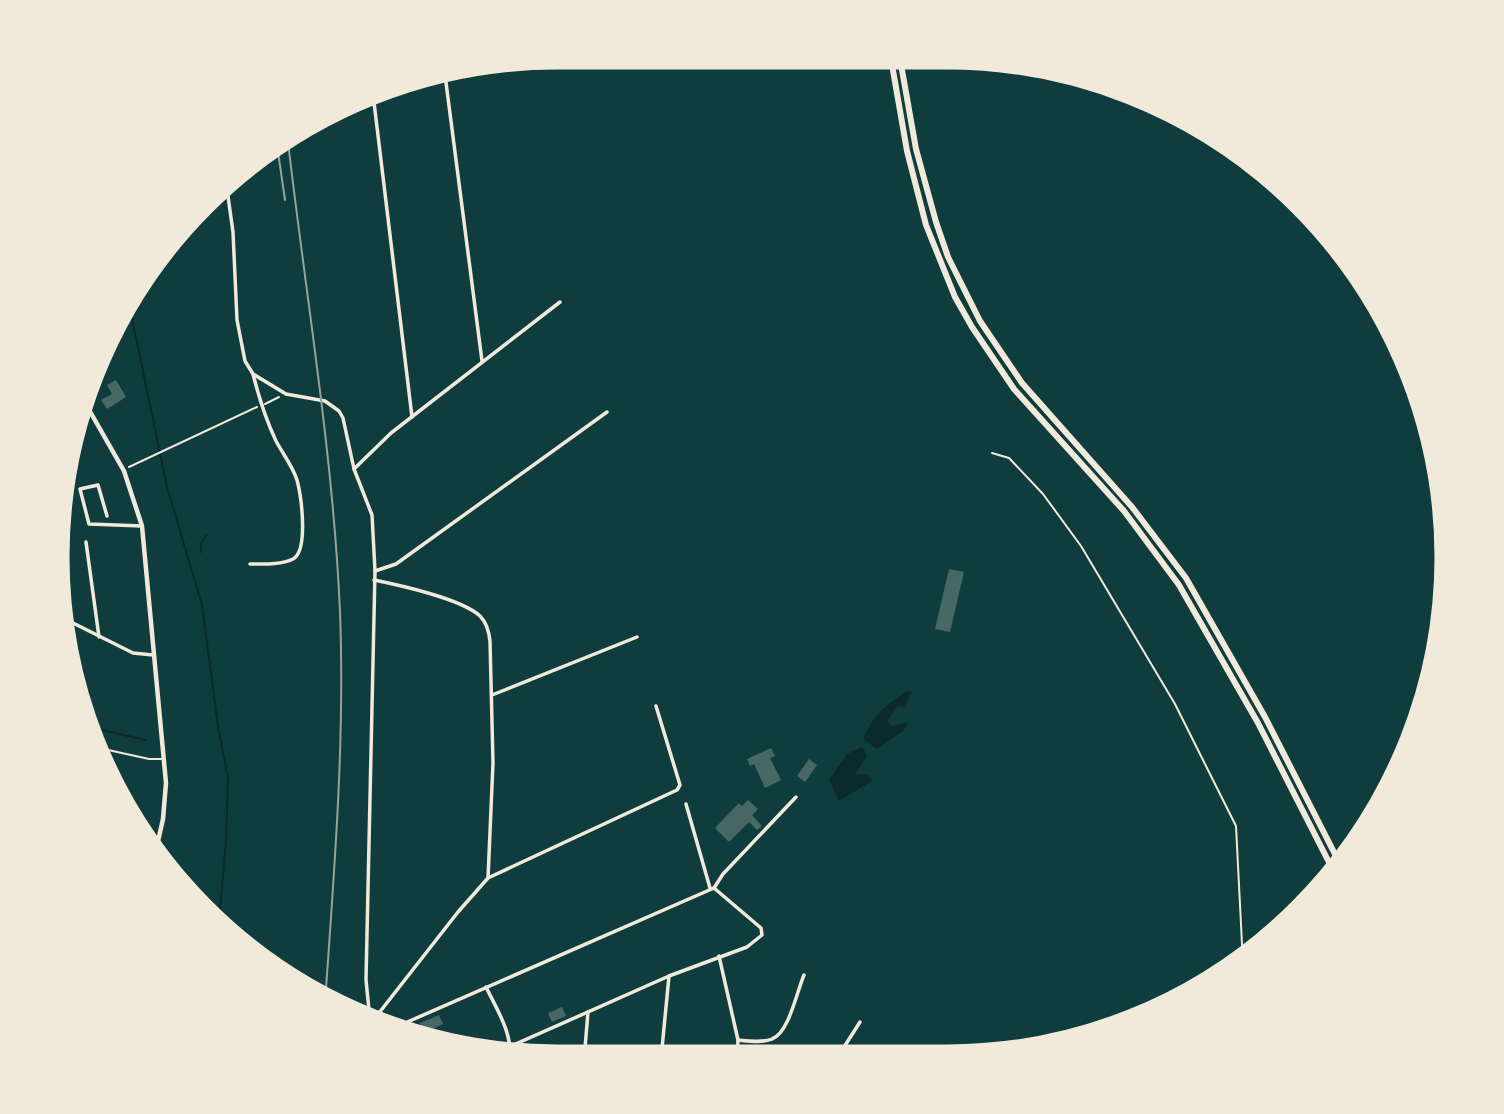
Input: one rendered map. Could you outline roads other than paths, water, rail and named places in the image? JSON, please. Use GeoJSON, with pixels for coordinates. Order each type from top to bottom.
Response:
{"type":"FeatureCollection","features":[{"type":"Feature","properties":{"kind":"highway"},"geometry":{"type":"LineString","coordinates":[[892,65],[915,188],[939,261],[961,307],[1014,389],[1124,511],[1179,585],[1258,723],[1331,866]]}},
{"type":"Feature","properties":{"kind":"highway"},"geometry":{"type":"LineString","coordinates":[[901,65],[916,149],[936,222],[948,257],[979,321],[1021,383],[1132,507],[1186,578],[1265,717],[1337,858]]}},
{"type":"Feature","properties":{"kind":"main road"},"geometry":{"type":"LineString","coordinates":[[88,408],[124,471],[142,526],[164,759],[165,801],[157,843]]}},
{"type":"Feature","properties":{"kind":"street"},"geometry":{"type":"LineString","coordinates":[[445,78],[482,361]]}},
{"type":"Feature","properties":{"kind":"street"},"geometry":{"type":"LineString","coordinates":[[374,100],[412,417]]}},
{"type":"Feature","properties":{"kind":"street"},"geometry":{"type":"LineString","coordinates":[[228,191],[232,216],[237,320],[243,352],[276,441],[296,478],[304,517],[298,554],[293,559],[250,564]]}},
{"type":"Feature","properties":{"kind":"street"},"geometry":{"type":"LineString","coordinates":[[354,469],[391,433],[560,302]]}},
{"type":"Feature","properties":{"kind":"street"},"geometry":{"type":"LineString","coordinates":[[253,374],[286,394],[325,401],[339,411],[343,418],[354,469],[372,515],[375,571],[366,980],[371,1013]]}},
{"type":"Feature","properties":{"kind":"street"},"geometry":{"type":"LineString","coordinates":[[375,571],[396,564],[607,412]]}},
{"type":"Feature","properties":{"kind":"street"},"geometry":{"type":"LineString","coordinates":[[107,516],[98,485],[80,489],[89,524],[142,526]]}},
{"type":"Feature","properties":{"kind":"street"},"geometry":{"type":"LineString","coordinates":[[86,542],[99,637]]}},
{"type":"Feature","properties":{"kind":"street"},"geometry":{"type":"LineString","coordinates":[[374,580],[460,605],[480,616],[488,629],[493,763],[488,878]]}},
{"type":"Feature","properties":{"kind":"street"},"geometry":{"type":"LineString","coordinates":[[66,588],[72,624]]}},
{"type":"Feature","properties":{"kind":"street"},"geometry":{"type":"LineString","coordinates":[[69,622],[133,653],[153,655]]}},
{"type":"Feature","properties":{"kind":"street"},"geometry":{"type":"LineString","coordinates":[[492,695],[637,637]]}},
{"type":"Feature","properties":{"kind":"street"},"geometry":{"type":"LineString","coordinates":[[377,1015],[488,878],[677,790],[680,785],[656,706]]}},
{"type":"Feature","properties":{"kind":"street"},"geometry":{"type":"LineString","coordinates":[[402,1024],[712,888],[796,797]]}},
{"type":"Feature","properties":{"kind":"street"},"geometry":{"type":"LineString","coordinates":[[486,987],[508,1033],[511,1046],[669,976],[747,947],[762,935],[761,928],[712,888],[686,804]]}},
{"type":"Feature","properties":{"kind":"street"},"geometry":{"type":"LineString","coordinates":[[719,956],[738,1040],[738,1049]]}},
{"type":"Feature","properties":{"kind":"street"},"geometry":{"type":"LineString","coordinates":[[738,1040],[763,1041],[779,1036],[788,1022],[804,975]]}},
{"type":"Feature","properties":{"kind":"street"},"geometry":{"type":"LineString","coordinates":[[662,1049],[669,976]]}},
{"type":"Feature","properties":{"kind":"street"},"geometry":{"type":"LineString","coordinates":[[585,1049],[588,1012]]}},
{"type":"Feature","properties":{"kind":"street"},"geometry":{"type":"LineString","coordinates":[[843,1049],[860,1022]]}},
{"type":"Feature","properties":{"kind":"lane"},"geometry":{"type":"LineString","coordinates":[[104,749],[149,759],[164,759]]}},
{"type":"Feature","properties":{"kind":"water"},"geometry":{"type":"Polygon","coordinates":[[[908,690],[912,692],[904,707],[898,706],[887,721],[892,726],[908,722],[904,730],[877,749],[863,739],[867,730],[881,711],[908,690]]]}},
{"type":"Feature","properties":{"kind":"water"},"geometry":{"type":"Polygon","coordinates":[[[862,747],[867,756],[855,774],[868,774],[872,781],[839,801],[829,780],[847,754],[862,747]]]}},
{"type":"Feature","properties":{"kind":"waterway"},"geometry":{"type":"LineString","coordinates":[[131,312],[167,487],[202,605],[228,779],[219,915]]}},
{"type":"Feature","properties":{"kind":"waterway"},"geometry":{"type":"LineString","coordinates":[[201,552],[201,544],[206,535]]}},
{"type":"Feature","properties":{"kind":"waterway"},"geometry":{"type":"LineString","coordinates":[[96,729],[146,740]]}},
{"type":"Feature","properties":{"kind":"railway"},"geometry":{"type":"LineString","coordinates":[[289,145],[325,432],[340,612],[340,759],[326,991]]}},
{"type":"Feature","properties":{"kind":"railway"},"geometry":{"type":"LineString","coordinates":[[278,152],[285,200]]}}]}
